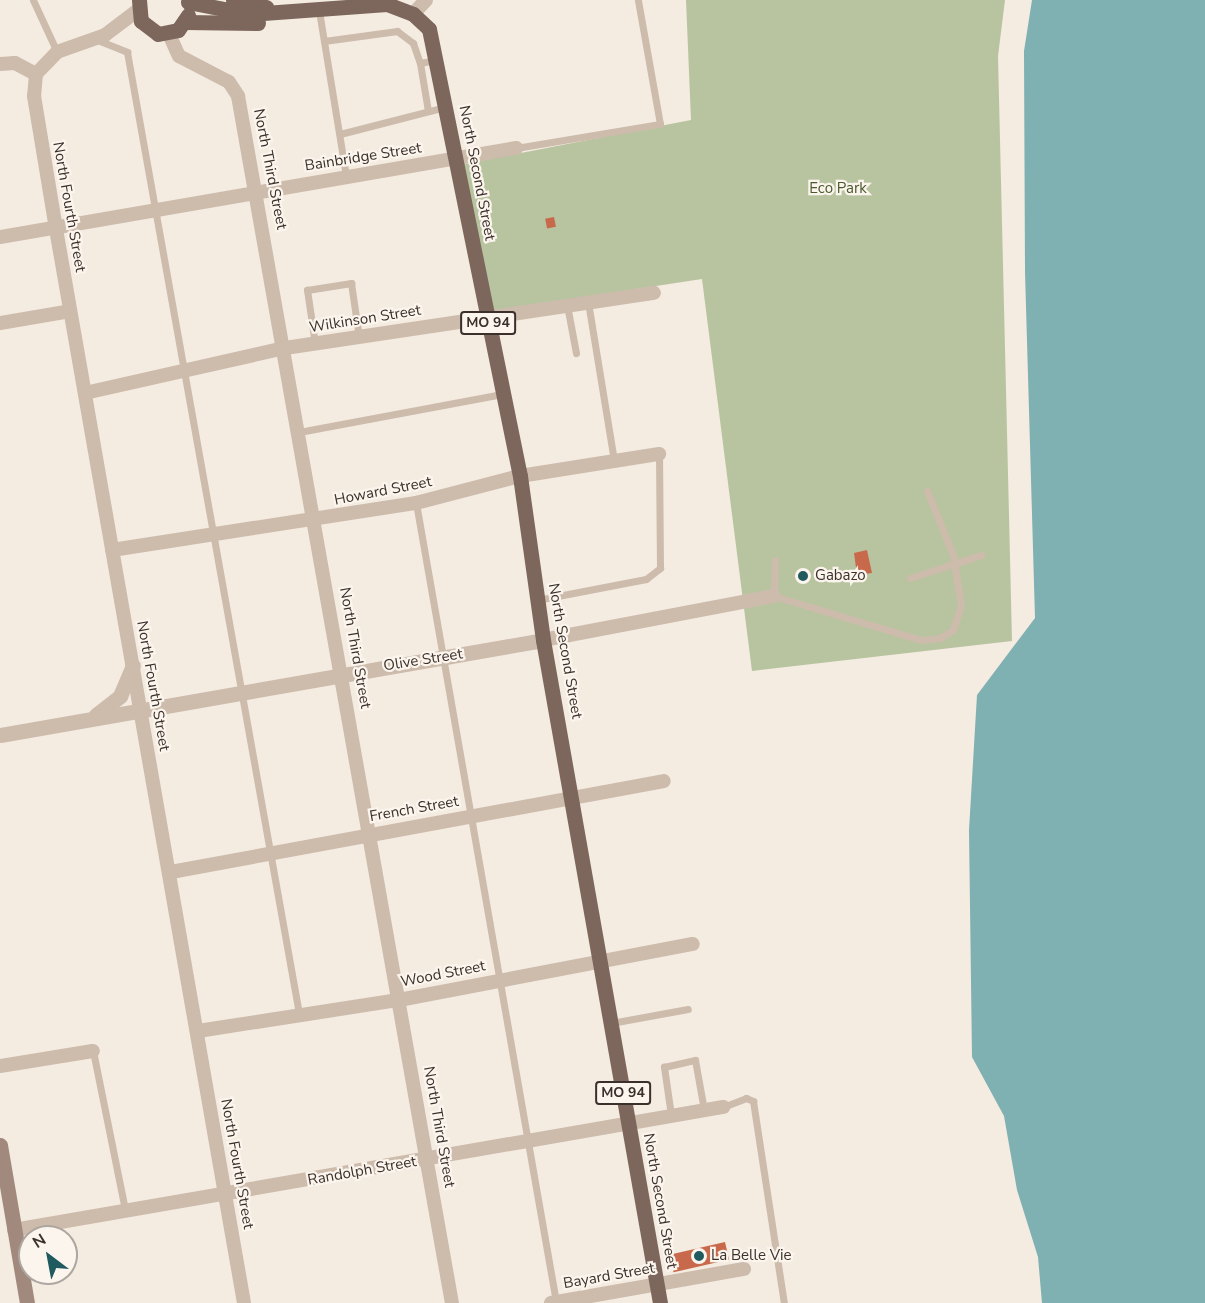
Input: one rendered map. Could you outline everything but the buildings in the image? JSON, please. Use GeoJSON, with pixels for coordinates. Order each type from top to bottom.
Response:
{"type":"FeatureCollection","features":[{"type":"Feature","properties":{"kind":"main road"},"geometry":{"type":"LineString","coordinates":[[233,0],[312,12]]}},
{"type":"Feature","properties":{"kind":"main road"},"geometry":{"type":"LineString","coordinates":[[185,22],[187,1],[249,14],[312,12]]}},
{"type":"Feature","properties":{"kind":"main road"},"geometry":{"type":"LineString","coordinates":[[138,5],[148,29],[169,34],[185,22],[268,23],[351,3],[387,4],[413,14]]}},
{"type":"Feature","properties":{"kind":"main road","name":"North Second Street"},"geometry":{"type":"LineString","coordinates":[[413,14],[429,29],[428,61],[445,107],[520,476],[543,640],[573,799],[660,1303]]}},
{"type":"Feature","properties":{"kind":"main road"},"geometry":{"type":"LineString","coordinates":[[0,1145],[7,1232],[27,1303]]}},
{"type":"Feature","properties":{"kind":"street"},"geometry":{"type":"LineString","coordinates":[[413,14],[426,0]]}},
{"type":"Feature","properties":{"kind":"street"},"geometry":{"type":"LineString","coordinates":[[0,64],[15,63],[36,74],[57,52],[93,38],[138,5]]}},
{"type":"Feature","properties":{"kind":"street","name":"North Third Street"},"geometry":{"type":"LineString","coordinates":[[169,34],[179,56],[229,82],[238,96],[285,348],[452,1303]]}},
{"type":"Feature","properties":{"kind":"street","name":"North Fourth Street"},"geometry":{"type":"LineString","coordinates":[[36,74],[34,96],[56,229],[140,709],[171,872],[244,1303]]}},
{"type":"Feature","properties":{"kind":"street","name":"Bainbridge Street"},"geometry":{"type":"LineString","coordinates":[[0,237],[56,229],[256,190],[516,148]]}},
{"type":"Feature","properties":{"kind":"street","name":"Wilkinson Street"},"geometry":{"type":"LineString","coordinates":[[85,393],[285,348],[487,316],[654,293]]}},
{"type":"Feature","properties":{"kind":"street"},"geometry":{"type":"LineString","coordinates":[[0,323],[70,311]]}},
{"type":"Feature","properties":{"kind":"street","name":"Howard Street"},"geometry":{"type":"LineString","coordinates":[[112,550],[314,521],[416,503],[520,476],[659,454]]}},
{"type":"Feature","properties":{"kind":"street","name":"Olive Street"},"geometry":{"type":"LineString","coordinates":[[0,735],[543,640],[774,596]]}},
{"type":"Feature","properties":{"kind":"street"},"geometry":{"type":"LineString","coordinates":[[90,719],[120,696],[133,666]]}},
{"type":"Feature","properties":{"kind":"street","name":"French Street"},"geometry":{"type":"LineString","coordinates":[[171,872],[270,851],[664,782]]}},
{"type":"Feature","properties":{"kind":"street","name":"Wood Street"},"geometry":{"type":"LineString","coordinates":[[198,1031],[399,1000],[693,944]]}},
{"type":"Feature","properties":{"kind":"street"},"geometry":{"type":"LineString","coordinates":[[0,1066],[93,1051]]}},
{"type":"Feature","properties":{"kind":"street","name":"Randolph Street"},"geometry":{"type":"LineString","coordinates":[[7,1232],[125,1210],[225,1196],[628,1122],[723,1107]]}},
{"type":"Feature","properties":{"kind":"street","name":"Bayard Street"},"geometry":{"type":"LineString","coordinates":[[554,1303],[744,1269]]}},
{"type":"Feature","properties":{"kind":"lane"},"geometry":{"type":"LineString","coordinates":[[33,0],[57,52]]}},
{"type":"Feature","properties":{"kind":"lane","name":"Bainbridge Street"},"geometry":{"type":"LineString","coordinates":[[516,148],[660,124],[638,0]]}},
{"type":"Feature","properties":{"kind":"lane"},"geometry":{"type":"LineString","coordinates":[[312,12],[324,41],[346,176]]}},
{"type":"Feature","properties":{"kind":"lane"},"geometry":{"type":"LineString","coordinates":[[324,41],[398,31],[413,43],[428,61],[428,111]]}},
{"type":"Feature","properties":{"kind":"lane"},"geometry":{"type":"LineString","coordinates":[[93,38],[127,52],[157,210],[239,692],[270,851],[298,1014]]}},
{"type":"Feature","properties":{"kind":"lane"},"geometry":{"type":"LineString","coordinates":[[340,134],[445,107]]}},
{"type":"Feature","properties":{"kind":"lane"},"geometry":{"type":"LineString","coordinates":[[315,344],[307,290],[351,283],[359,337]]}},
{"type":"Feature","properties":{"kind":"lane"},"geometry":{"type":"LineString","coordinates":[[588,302],[614,461]]}},
{"type":"Feature","properties":{"kind":"lane"},"geometry":{"type":"LineString","coordinates":[[567,305],[576,353]]}},
{"type":"Feature","properties":{"kind":"lane"},"geometry":{"type":"LineString","coordinates":[[299,432],[503,394]]}},
{"type":"Feature","properties":{"kind":"lane"},"geometry":{"type":"LineString","coordinates":[[537,600],[646,579],[660,568],[659,454]]}},
{"type":"Feature","properties":{"kind":"lane"},"geometry":{"type":"LineString","coordinates":[[775,560],[774,596],[921,640],[940,638],[961,616],[954,563],[943,522],[927,491]]}},
{"type":"Feature","properties":{"kind":"lane"},"geometry":{"type":"LineString","coordinates":[[416,503],[441,657],[529,1141],[554,1303]]}},
{"type":"Feature","properties":{"kind":"lane"},"geometry":{"type":"LineString","coordinates":[[910,578],[981,555]]}},
{"type":"Feature","properties":{"kind":"lane"},"geometry":{"type":"LineString","coordinates":[[611,1023],[688,1009]]}},
{"type":"Feature","properties":{"kind":"lane"},"geometry":{"type":"LineString","coordinates":[[93,1051],[125,1210]]}},
{"type":"Feature","properties":{"kind":"lane"},"geometry":{"type":"LineString","coordinates":[[671,1115],[664,1066],[695,1060],[704,1110]]}},
{"type":"Feature","properties":{"kind":"lane"},"geometry":{"type":"LineString","coordinates":[[723,1107],[746,1098],[753,1101],[784,1303]]}},
{"type":"Feature","properties":{"kind":"green space","name":"Eco Park"},"geometry":{"type":"Polygon","coordinates":[[[686,0],[1005,0],[998,56],[1012,641],[752,671],[702,279],[491,311],[464,164],[691,120],[686,0]]]}},
{"type":"Feature","properties":{"kind":"water"},"geometry":{"type":"Polygon","coordinates":[[[1032,0],[1205,0],[1205,1303],[1042,1303],[1038,1257],[1017,1190],[1004,1116],[972,1057],[969,830],[977,695],[1035,618],[1025,272],[1024,51],[1032,0]]]}},
{"type":"Feature","properties":{"kind":"place","name":"Gabazo"},"geometry":{"type":"Point","coordinates":[803,576]}},
{"type":"Feature","properties":{"kind":"place","name":"La Belle Vie"},"geometry":{"type":"Point","coordinates":[699,1256]}}]}
